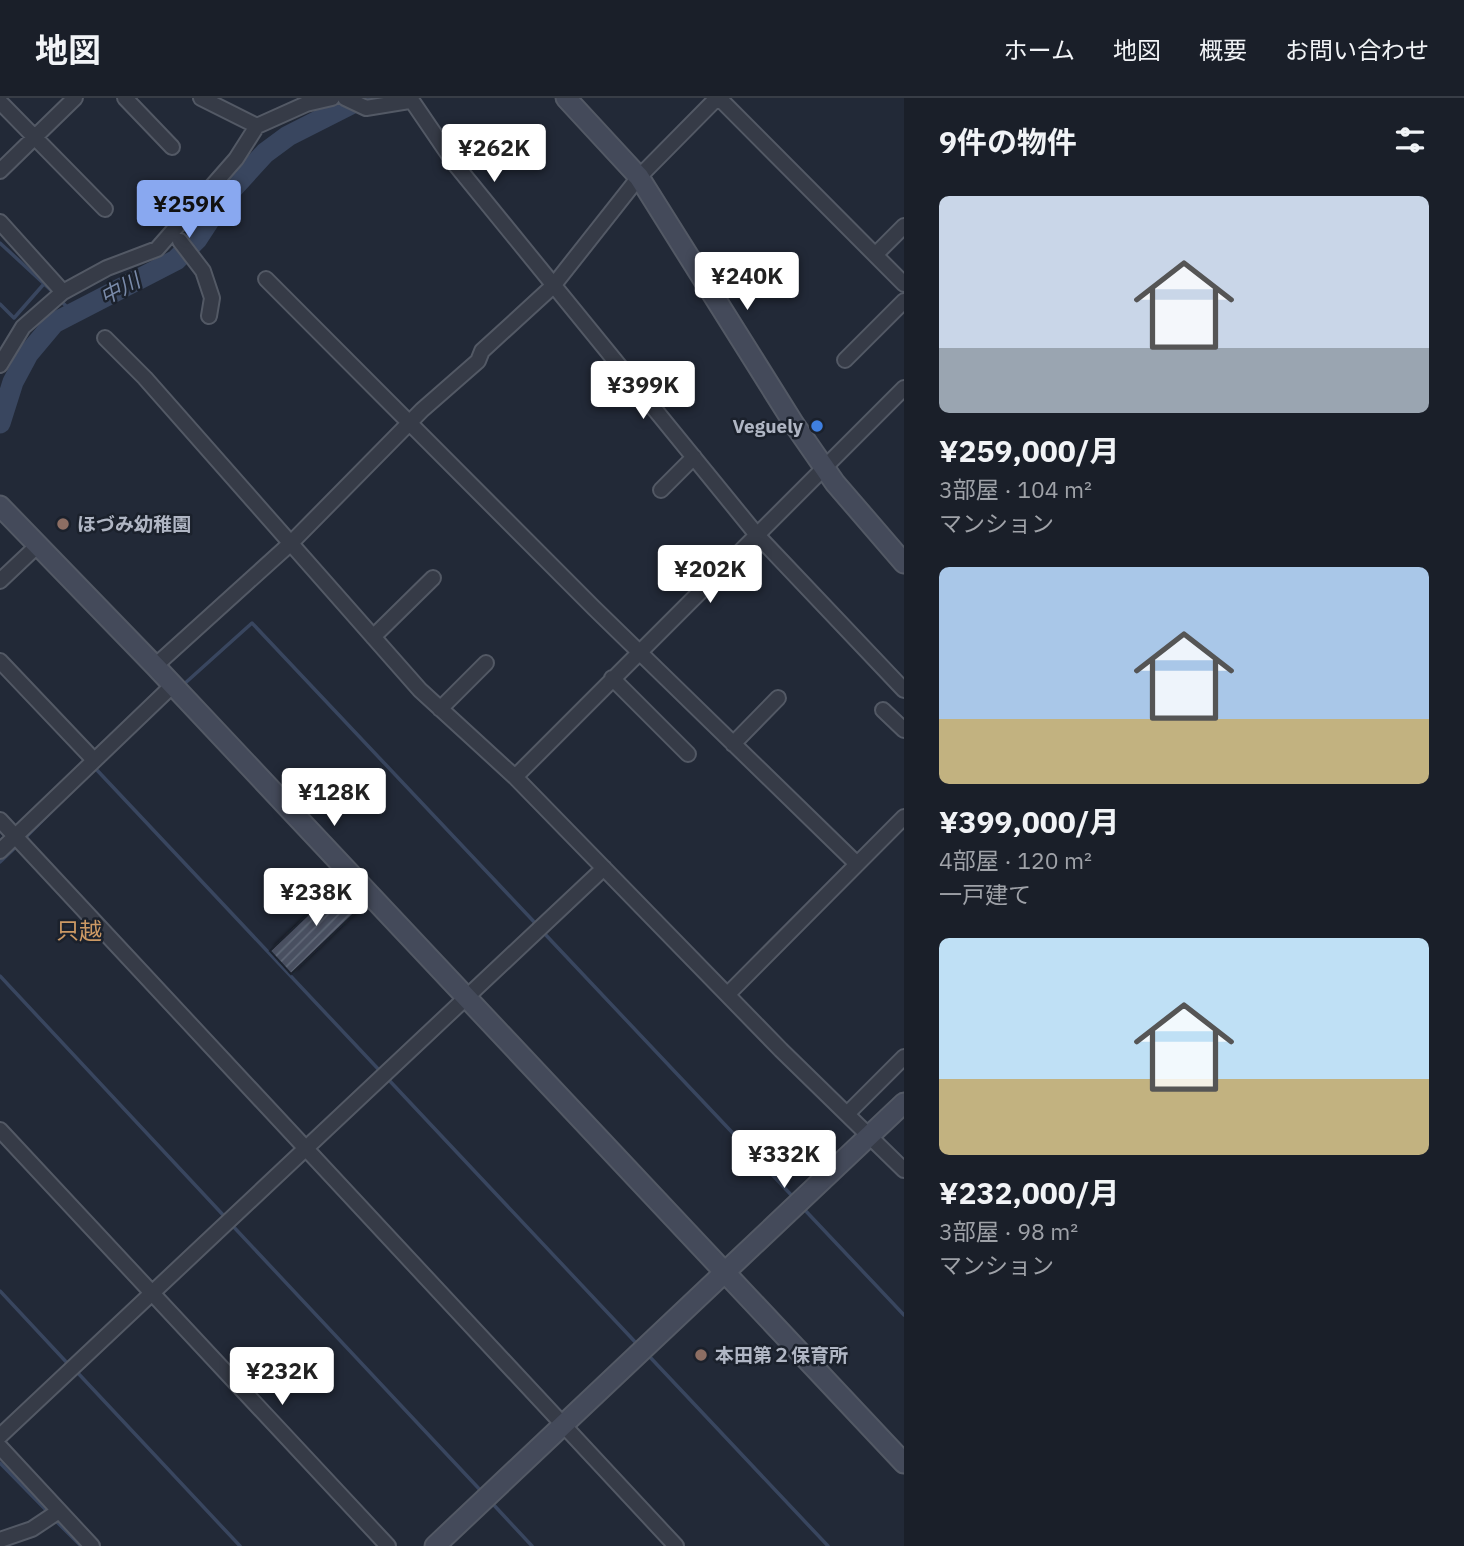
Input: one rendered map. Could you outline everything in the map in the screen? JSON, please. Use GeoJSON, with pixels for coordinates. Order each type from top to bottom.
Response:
{"type":"FeatureCollection","features":[{"type":"Feature","properties":{"kind":"street"},"geometry":{"type":"LineString","coordinates":[[0,171],[75,98]]}},
{"type":"Feature","properties":{"kind":"street"},"geometry":{"type":"LineString","coordinates":[[125,98],[172,147]]}},
{"type":"Feature","properties":{"kind":"street"},"geometry":{"type":"LineString","coordinates":[[201,98],[257,126]]}},
{"type":"Feature","properties":{"kind":"street"},"geometry":{"type":"LineString","coordinates":[[157,249],[236,159],[257,126],[306,104],[341,98],[366,108],[409,99],[553,286],[596,333],[757,535],[904,690]]}},
{"type":"Feature","properties":{"kind":"street"},"geometry":{"type":"LineString","coordinates":[[566,98],[639,177],[824,467],[904,563]]}},
{"type":"Feature","properties":{"kind":"street"},"geometry":{"type":"LineString","coordinates":[[155,666],[291,543],[410,422],[553,286],[639,177],[718,98],[904,284]]}},
{"type":"Feature","properties":{"kind":"street"},"geometry":{"type":"LineString","coordinates":[[0,102],[105,209]]}},
{"type":"Feature","properties":{"kind":"street"},"geometry":{"type":"LineString","coordinates":[[185,247],[208,189]]}},
{"type":"Feature","properties":{"kind":"street"},"geometry":{"type":"LineString","coordinates":[[0,222],[12,232],[63,292]]}},
{"type":"Feature","properties":{"kind":"street"},"geometry":{"type":"LineString","coordinates":[[875,255],[904,226]]}},
{"type":"Feature","properties":{"kind":"street"},"geometry":{"type":"LineString","coordinates":[[0,243],[12,232]]}},
{"type":"Feature","properties":{"kind":"street"},"geometry":{"type":"LineString","coordinates":[[0,365],[23,327],[63,292],[107,268],[157,249],[185,247]]}},
{"type":"Feature","properties":{"kind":"street"},"geometry":{"type":"LineString","coordinates":[[185,247],[203,271],[212,298],[209,316]]}},
{"type":"Feature","properties":{"kind":"street"},"geometry":{"type":"LineString","coordinates":[[266,279],[857,864]]}},
{"type":"Feature","properties":{"kind":"street"},"geometry":{"type":"LineString","coordinates":[[845,360],[904,301]]}},
{"type":"Feature","properties":{"kind":"street"},"geometry":{"type":"LineString","coordinates":[[105,338],[440,709],[514,777],[904,1170]]}},
{"type":"Feature","properties":{"kind":"street"},"geometry":{"type":"LineString","coordinates":[[514,777],[904,388]]}},
{"type":"Feature","properties":{"kind":"street"},"geometry":{"type":"LineString","coordinates":[[661,490],[694,457]]}},
{"type":"Feature","properties":{"kind":"street"},"geometry":{"type":"LineString","coordinates":[[0,506],[155,666],[904,1463]]}},
{"type":"Feature","properties":{"kind":"street"},"geometry":{"type":"LineString","coordinates":[[0,581],[37,546]]}},
{"type":"Feature","properties":{"kind":"street"},"geometry":{"type":"LineString","coordinates":[[373,637],[433,579]]}},
{"type":"Feature","properties":{"kind":"street"},"geometry":{"type":"LineString","coordinates":[[0,661],[94,760]]}},
{"type":"Feature","properties":{"kind":"street"},"geometry":{"type":"LineString","coordinates":[[440,709],[486,663]]}},
{"type":"Feature","properties":{"kind":"street"},"geometry":{"type":"LineString","coordinates":[[612,678],[688,754]]}},
{"type":"Feature","properties":{"kind":"street"},"geometry":{"type":"LineString","coordinates":[[0,851],[172,686]]}},
{"type":"Feature","properties":{"kind":"street"},"geometry":{"type":"LineString","coordinates":[[733,744],[778,698]]}},
{"type":"Feature","properties":{"kind":"street"},"geometry":{"type":"LineString","coordinates":[[883,710],[904,730]]}},
{"type":"Feature","properties":{"kind":"street"},"geometry":{"type":"LineString","coordinates":[[728,994],[904,817]]}},
{"type":"Feature","properties":{"kind":"street"},"geometry":{"type":"LineString","coordinates":[[0,820],[304,1150],[676,1546]]}},
{"type":"Feature","properties":{"kind":"street"},"geometry":{"type":"LineString","coordinates":[[0,1436],[150,1292],[604,868]]}},
{"type":"Feature","properties":{"kind":"street"},"geometry":{"type":"LineString","coordinates":[[847,1114],[904,1057]]}},
{"type":"Feature","properties":{"kind":"street"},"geometry":{"type":"LineString","coordinates":[[435,1546],[904,1103]]}},
{"type":"Feature","properties":{"kind":"street"},"geometry":{"type":"LineString","coordinates":[[0,1130],[388,1546]]}},
{"type":"Feature","properties":{"kind":"street"},"geometry":{"type":"LineString","coordinates":[[0,1447],[54,1514],[92,1546]]}},
{"type":"Feature","properties":{"kind":"street"},"geometry":{"type":"LineString","coordinates":[[7,1541],[54,1514]]}},
{"type":"Feature","properties":{"kind":"building"},"geometry":{"type":"Polygon","coordinates":[[[341,883],[363,905],[291,974],[270,951],[341,883]]]}},
{"type":"Feature","properties":{"kind":"waterway","name":"中川"},"geometry":{"type":"LineString","coordinates":[[0,423],[13,382],[28,354],[54,323],[176,260],[197,239],[223,199],[265,153],[288,136],[363,98]]}},
{"type":"Feature","properties":{"kind":"waterway"},"geometry":{"type":"LineString","coordinates":[[0,243],[54,293]]}},
{"type":"Feature","properties":{"kind":"waterway"},"geometry":{"type":"LineString","coordinates":[[0,304],[14,318],[43,285]]}},
{"type":"Feature","properties":{"kind":"waterway"},"geometry":{"type":"LineString","coordinates":[[59,299],[72,312]]}},
{"type":"Feature","properties":{"kind":"waterway"},"geometry":{"type":"LineString","coordinates":[[183,685],[252,623],[538,926]]}},
{"type":"Feature","properties":{"kind":"waterway"},"geometry":{"type":"LineString","coordinates":[[95,768],[381,1072]]}},
{"type":"Feature","properties":{"kind":"waterway"},"geometry":{"type":"LineString","coordinates":[[24,839],[58,805]]}},
{"type":"Feature","properties":{"kind":"waterway"},"geometry":{"type":"LineString","coordinates":[[0,862],[19,844]]}},
{"type":"Feature","properties":{"kind":"waterway"},"geometry":{"type":"LineString","coordinates":[[543,932],[795,1199]]}},
{"type":"Feature","properties":{"kind":"waterway"},"geometry":{"type":"LineString","coordinates":[[0,976],[225,1217]]}},
{"type":"Feature","properties":{"kind":"waterway"},"geometry":{"type":"LineString","coordinates":[[387,1078],[638,1345]]}},
{"type":"Feature","properties":{"kind":"waterway"},"geometry":{"type":"LineString","coordinates":[[802,1207],[904,1315]]}},
{"type":"Feature","properties":{"kind":"waterway"},"geometry":{"type":"LineString","coordinates":[[230,1223],[483,1493]]}},
{"type":"Feature","properties":{"kind":"waterway"},"geometry":{"type":"LineString","coordinates":[[0,1291],[70,1366]]}},
{"type":"Feature","properties":{"kind":"waterway"},"geometry":{"type":"LineString","coordinates":[[648,1355],[828,1546]]}},
{"type":"Feature","properties":{"kind":"waterway"},"geometry":{"type":"LineString","coordinates":[[76,1371],[240,1546]]}},
{"type":"Feature","properties":{"kind":"waterway"},"geometry":{"type":"LineString","coordinates":[[0,1463],[50,1514]]}},
{"type":"Feature","properties":{"kind":"waterway"},"geometry":{"type":"LineString","coordinates":[[491,1502],[532,1546]]}},
{"type":"Feature","properties":{"kind":"waterway"},"geometry":{"type":"LineString","coordinates":[[55,1520],[81,1546]]}},
{"type":"Feature","properties":{"kind":"place","name":"Veguely"},"geometry":{"type":"Point","coordinates":[817,426]}},
{"type":"Feature","properties":{"kind":"place","name":"ほづみ幼稚園"},"geometry":{"type":"Point","coordinates":[63,524]}},
{"type":"Feature","properties":{"kind":"place","name":"本田第２保育所"},"geometry":{"type":"Point","coordinates":[701,1355]}},
{"type":"Feature","properties":{"kind":"district","name":"只越"},"geometry":{"type":"Point","coordinates":[79,931]}}]}
